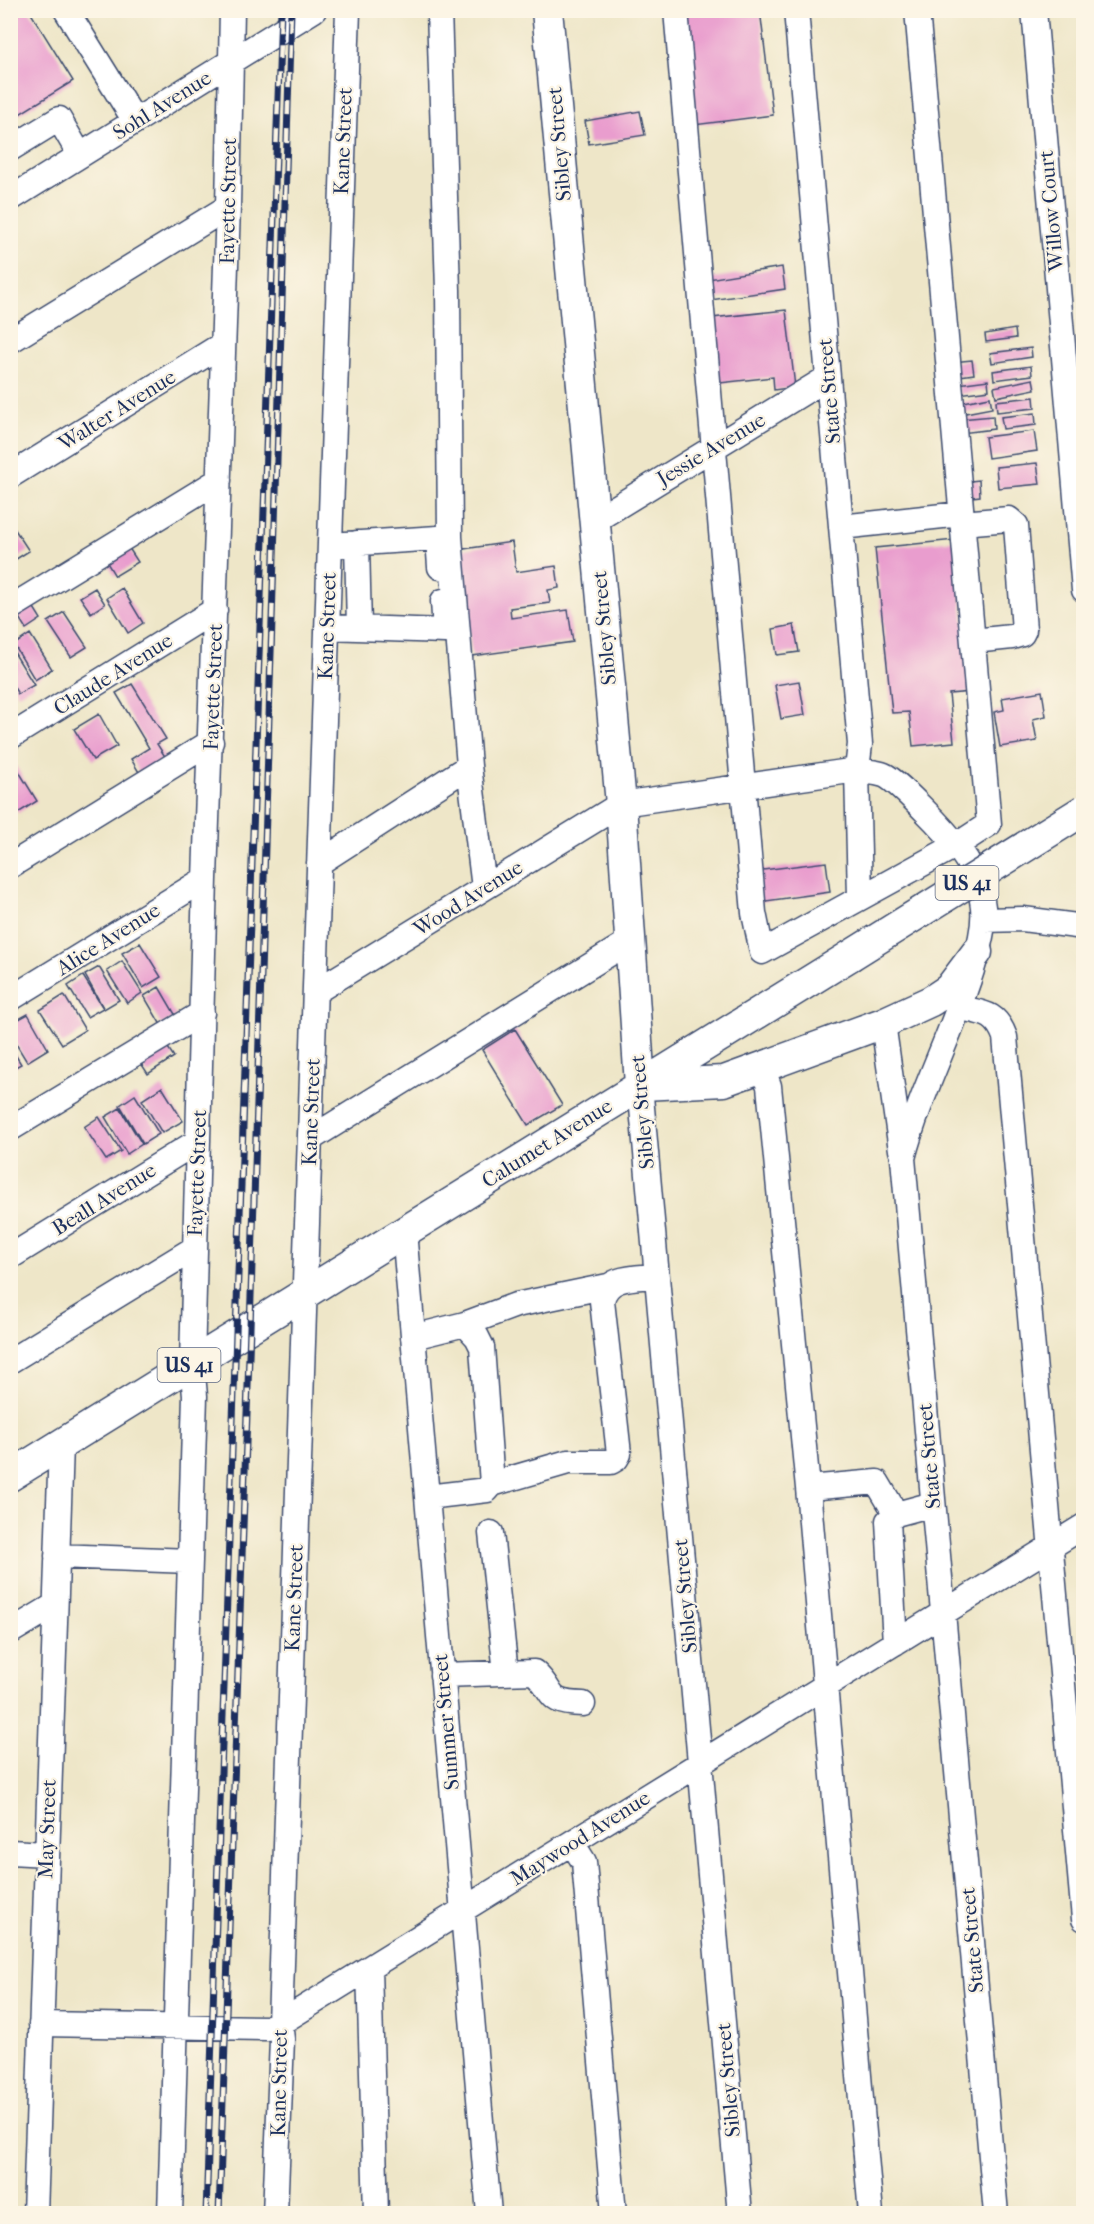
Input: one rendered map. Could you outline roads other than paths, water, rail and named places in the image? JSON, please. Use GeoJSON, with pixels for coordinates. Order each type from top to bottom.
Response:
{"type":"FeatureCollection","features":[{"type":"Feature","properties":{"kind":"main road","name":"Sibley Street"},"geometry":{"type":"LineString","coordinates":[[546,10],[621,804],[639,1085]]}},
{"type":"Feature","properties":{"kind":"main road","name":"Calumet Avenue"},"geometry":{"type":"LineString","coordinates":[[10,1476],[1083,810]]}},
{"type":"Feature","properties":{"kind":"main road"},"geometry":{"type":"LineString","coordinates":[[639,1085],[724,1081],[883,1023],[931,1001],[949,989],[977,952]]}},
{"type":"Feature","properties":{"kind":"street"},"geometry":{"type":"LineString","coordinates":[[66,10],[135,121]]}},
{"type":"Feature","properties":{"kind":"street","name":"Fayette Street"},"geometry":{"type":"LineString","coordinates":[[170,2214],[195,1396],[192,1364],[205,879],[224,344],[232,10]]}},
{"type":"Feature","properties":{"kind":"street","name":"Sohl Avenue"},"geometry":{"type":"LineString","coordinates":[[10,199],[314,10]]}},
{"type":"Feature","properties":{"kind":"street","name":"Kane Street"},"geometry":{"type":"LineString","coordinates":[[275,2214],[348,10]]}},
{"type":"Feature","properties":{"kind":"street"},"geometry":{"type":"LineString","coordinates":[[439,10],[448,290],[444,538],[451,631],[484,888]]}},
{"type":"Feature","properties":{"kind":"street"},"geometry":{"type":"LineString","coordinates":[[676,10],[754,913],[762,952],[957,845],[989,824],[917,10]]}},
{"type":"Feature","properties":{"kind":"street","name":"State Street"},"geometry":{"type":"LineString","coordinates":[[796,10],[860,744],[857,770],[861,898]]}},
{"type":"Feature","properties":{"kind":"street","name":"Willow Court"},"geometry":{"type":"LineString","coordinates":[[1034,10],[1083,590]]}},
{"type":"Feature","properties":{"kind":"street"},"geometry":{"type":"LineString","coordinates":[[10,149],[58,119],[80,155]]}},
{"type":"Feature","properties":{"kind":"street"},"geometry":{"type":"LineString","coordinates":[[10,341],[228,207]]}},
{"type":"Feature","properties":{"kind":"street","name":"Walter Avenue"},"geometry":{"type":"LineString","coordinates":[[10,476],[224,344]]}},
{"type":"Feature","properties":{"kind":"street","name":"Jessie Avenue"},"geometry":{"type":"LineString","coordinates":[[594,521],[827,378]]}},
{"type":"Feature","properties":{"kind":"street"},"geometry":{"type":"LineString","coordinates":[[10,609],[219,480]]}},
{"type":"Feature","properties":{"kind":"street"},"geometry":{"type":"LineString","coordinates":[[841,527],[962,518],[1009,519],[1016,525],[1024,630],[1022,634],[1012,637],[973,641]]}},
{"type":"Feature","properties":{"kind":"street"},"geometry":{"type":"LineString","coordinates":[[330,545],[444,538]]}},
{"type":"Feature","properties":{"kind":"street"},"geometry":{"type":"LineString","coordinates":[[357,543],[359,628]]}},
{"type":"Feature","properties":{"kind":"street","name":"Claude Avenue"},"geometry":{"type":"LineString","coordinates":[[10,737],[215,610]]}},
{"type":"Feature","properties":{"kind":"street"},"geometry":{"type":"LineString","coordinates":[[327,627],[451,631]]}},
{"type":"Feature","properties":{"kind":"street"},"geometry":{"type":"LineString","coordinates":[[10,866],[211,742]]}},
{"type":"Feature","properties":{"kind":"street"},"geometry":{"type":"LineString","coordinates":[[319,863],[469,766]]}},
{"type":"Feature","properties":{"kind":"street"},"geometry":{"type":"LineString","coordinates":[[621,804],[857,770]]}},
{"type":"Feature","properties":{"kind":"street","name":"State Street"},"geometry":{"type":"LineString","coordinates":[[857,770],[885,776],[929,815],[957,845],[970,865],[980,893],[984,920],[960,1008],[911,1125],[903,1158],[996,2214]]}},
{"type":"Feature","properties":{"kind":"street","name":"Wood Avenue"},"geometry":{"type":"LineString","coordinates":[[315,992],[621,804]]}},
{"type":"Feature","properties":{"kind":"street","name":"Alice Avenue"},"geometry":{"type":"LineString","coordinates":[[10,999],[205,879]]}},
{"type":"Feature","properties":{"kind":"street"},"geometry":{"type":"LineString","coordinates":[[984,920],[1023,919],[1083,927]]}},
{"type":"Feature","properties":{"kind":"street"},"geometry":{"type":"LineString","coordinates":[[310,1139],[630,941]]}},
{"type":"Feature","properties":{"kind":"street"},"geometry":{"type":"LineString","coordinates":[[960,1008],[993,1017],[1005,1037],[1083,1919]]}},
{"type":"Feature","properties":{"kind":"street"},"geometry":{"type":"LineString","coordinates":[[10,1129],[202,1013]]}},
{"type":"Feature","properties":{"kind":"street"},"geometry":{"type":"LineString","coordinates":[[883,1023],[903,1158]]}},
{"type":"Feature","properties":{"kind":"street"},"geometry":{"type":"LineString","coordinates":[[762,1066],[769,1086],[808,1488],[871,2214]]}},
{"type":"Feature","properties":{"kind":"street","name":"Sibley Street"},"geometry":{"type":"LineString","coordinates":[[639,1085],[740,2214]]}},
{"type":"Feature","properties":{"kind":"street","name":"Beall Avenue"},"geometry":{"type":"LineString","coordinates":[[10,1257],[198,1142]]}},
{"type":"Feature","properties":{"kind":"street","name":"Summer Street"},"geometry":{"type":"LineString","coordinates":[[404,1232],[489,2214]]}},
{"type":"Feature","properties":{"kind":"street"},"geometry":{"type":"LineString","coordinates":[[10,1361],[195,1248]]}},
{"type":"Feature","properties":{"kind":"street"},"geometry":{"type":"LineString","coordinates":[[413,1337],[465,1324],[516,1305],[608,1286],[620,1280],[656,1276]]}},
{"type":"Feature","properties":{"kind":"street"},"geometry":{"type":"LineString","coordinates":[[427,1497],[487,1490],[492,1484],[568,1462],[611,1462],[616,1459],[619,1454],[602,1301],[608,1286]]}},
{"type":"Feature","properties":{"kind":"street"},"geometry":{"type":"LineString","coordinates":[[465,1324],[477,1337],[482,1347],[492,1484]]}},
{"type":"Feature","properties":{"kind":"street","name":"May Street"},"geometry":{"type":"LineString","coordinates":[[35,2214],[61,1445]]}},
{"type":"Feature","properties":{"kind":"street"},"geometry":{"type":"LineString","coordinates":[[808,1488],[877,1482],[896,1514]]}},
{"type":"Feature","properties":{"kind":"street"},"geometry":{"type":"LineString","coordinates":[[895,1643],[888,1521],[896,1514],[933,1504]]}},
{"type":"Feature","properties":{"kind":"street","name":"Maywood Avenue"},"geometry":{"type":"LineString","coordinates":[[41,2024],[267,2028],[280,2023],[1083,1526]]}},
{"type":"Feature","properties":{"kind":"street"},"geometry":{"type":"LineString","coordinates":[[491,1533],[506,1673]]}},
{"type":"Feature","properties":{"kind":"street"},"geometry":{"type":"LineString","coordinates":[[57,1556],[190,1561]]}},
{"type":"Feature","properties":{"kind":"street"},"geometry":{"type":"LineString","coordinates":[[10,1632],[55,1605]]}},
{"type":"Feature","properties":{"kind":"street"},"geometry":{"type":"LineString","coordinates":[[442,1675],[534,1672],[552,1696],[564,1704],[583,1704]]}},
{"type":"Feature","properties":{"kind":"street"},"geometry":{"type":"LineString","coordinates":[[572,1843],[584,1862],[614,2214]]}},
{"type":"Feature","properties":{"kind":"street"},"geometry":{"type":"LineString","coordinates":[[10,1852],[46,1854]]}},
{"type":"Feature","properties":{"kind":"street"},"geometry":{"type":"LineString","coordinates":[[369,1968],[376,2214]]}},
{"type":"Feature","properties":{"kind":"railway"},"geometry":{"type":"LineString","coordinates":[[206,2214],[281,10]]}},
{"type":"Feature","properties":{"kind":"railway"},"geometry":{"type":"LineString","coordinates":[[219,2214],[250,1328],[291,10]]}}]}
